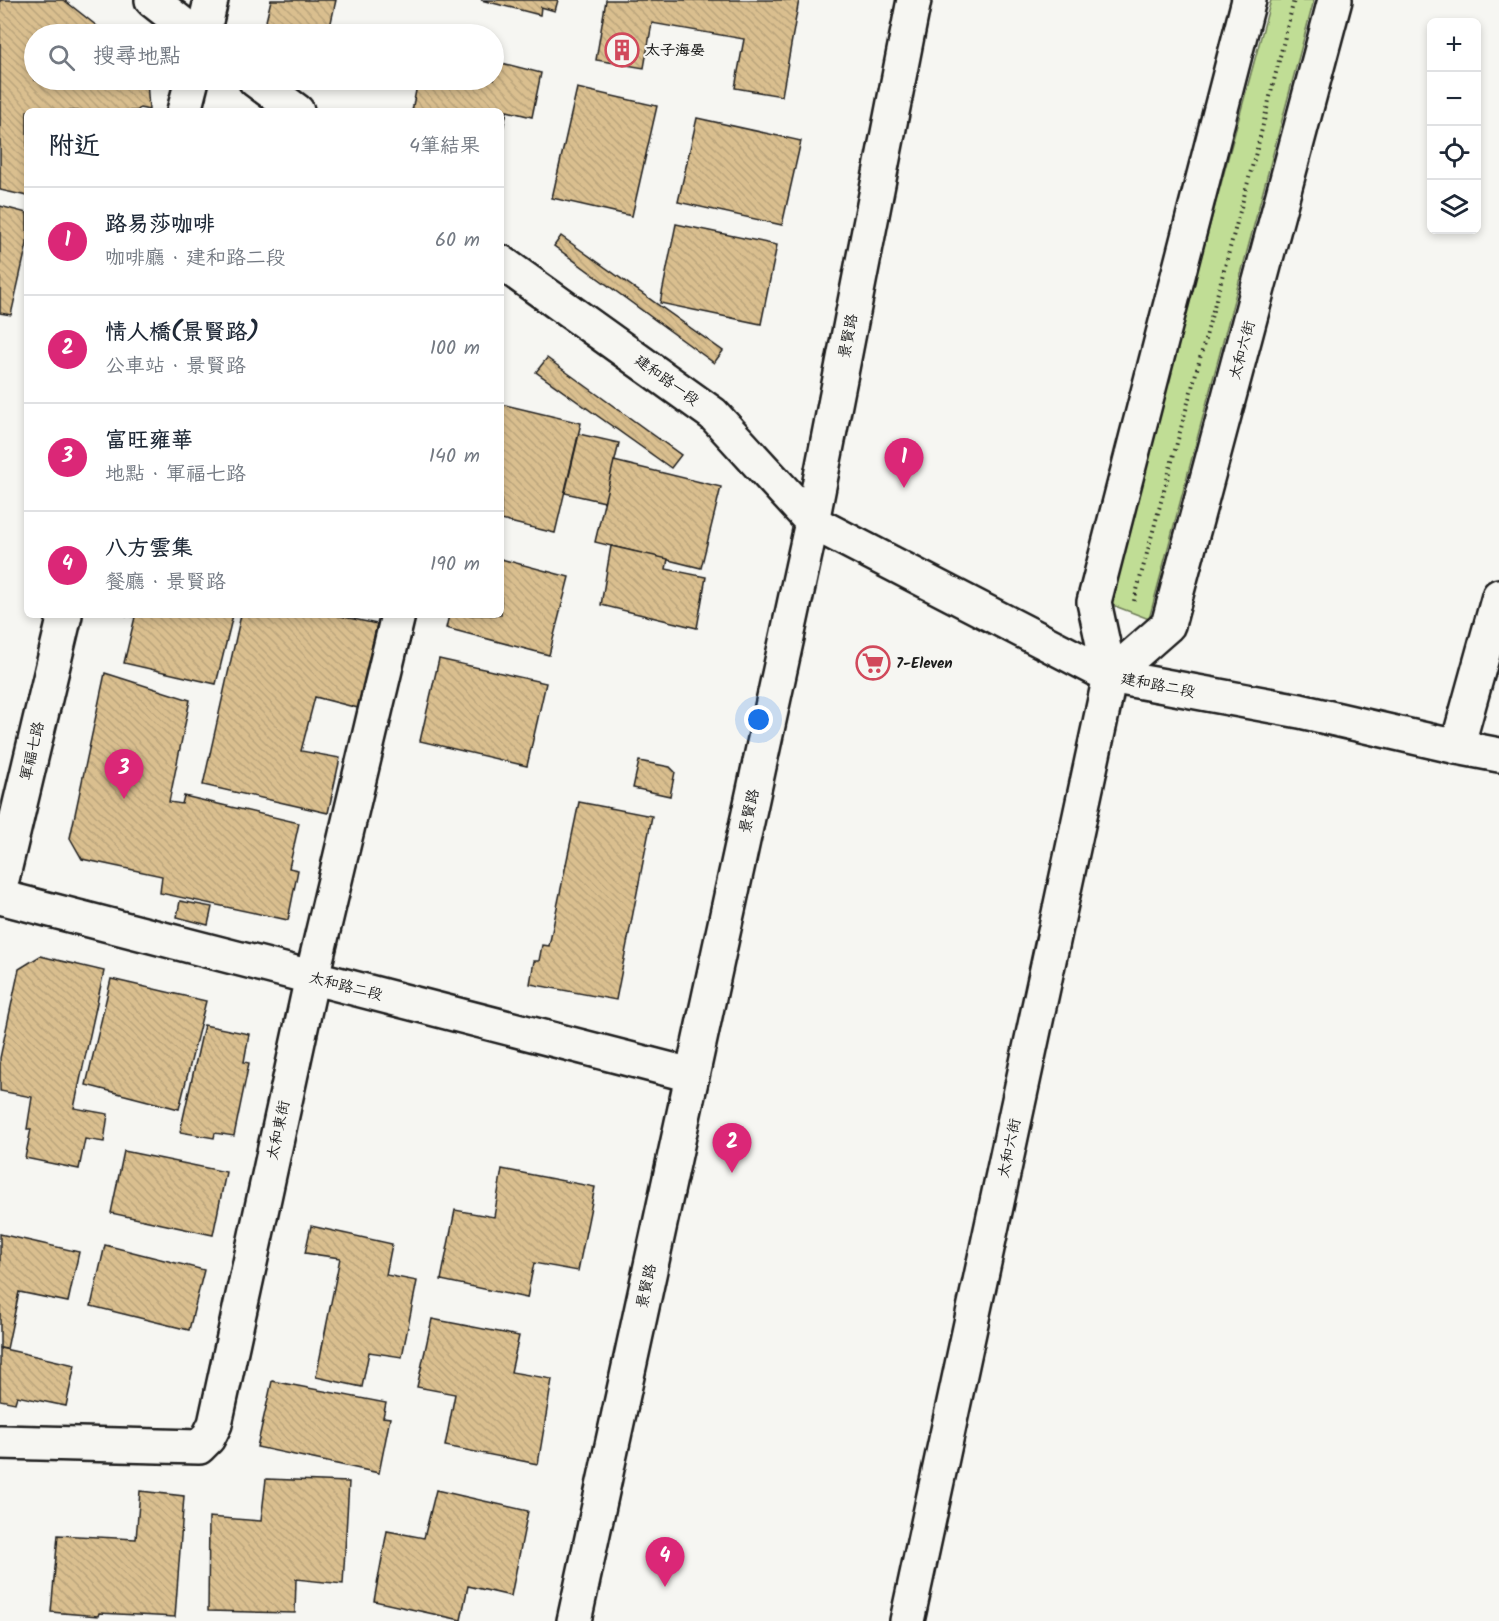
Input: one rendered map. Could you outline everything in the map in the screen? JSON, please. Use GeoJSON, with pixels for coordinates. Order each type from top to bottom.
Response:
{"type":"FeatureCollection","features":[{"type":"Feature","properties":{"kind":"street"},"geometry":{"type":"LineString","coordinates":[[152,0],[182,24]]}},
{"type":"Feature","properties":{"kind":"street"},"geometry":{"type":"LineString","coordinates":[[205,24],[211,0]]}},
{"type":"Feature","properties":{"kind":"street","name":"景賢路"},"geometry":{"type":"LineString","coordinates":[[574,1621],[812,522],[914,0]]}},
{"type":"Feature","properties":{"kind":"street","name":"太和六街"},"geometry":{"type":"LineString","coordinates":[[907,1621],[1110,676],[1094,602],[1249,0]]}},
{"type":"Feature","properties":{"kind":"street","name":"太和六街"},"geometry":{"type":"LineString","coordinates":[[1110,676],[1168,625],[1335,0]]}},
{"type":"Feature","properties":{"kind":"street"},"geometry":{"type":"LineString","coordinates":[[185,108],[189,90]]}},
{"type":"Feature","properties":{"kind":"street"},"geometry":{"type":"LineString","coordinates":[[269,90],[293,108]]}},
{"type":"Feature","properties":{"kind":"street","name":"建和路一段"},"geometry":{"type":"LineString","coordinates":[[504,264],[713,414],[812,522]]}},
{"type":"Feature","properties":{"kind":"street","name":"建和路二段"},"geometry":{"type":"LineString","coordinates":[[812,522],[1110,676],[1300,711],[1499,755]]}},
{"type":"Feature","properties":{"kind":"street"},"geometry":{"type":"LineString","coordinates":[[1457,747],[1499,596]]}},
{"type":"Feature","properties":{"kind":"street","name":"軍福七路"},"geometry":{"type":"LineString","coordinates":[[0,888],[64,618]]}},
{"type":"Feature","properties":{"kind":"street","name":"太和東街"},"geometry":{"type":"LineString","coordinates":[[0,1442],[199,1447],[208,1438],[215,1424],[312,977],[397,618]]}},
{"type":"Feature","properties":{"kind":"street","name":"太和路二段"},"geometry":{"type":"LineString","coordinates":[[0,897],[691,1075]]}},
{"type":"Feature","properties":{"kind":"path"},"geometry":{"type":"LineString","coordinates":[[1134,601],[1258,145],[1294,0]]}},
{"type":"Feature","properties":{"kind":"path"},"geometry":{"type":"LineString","coordinates":[[1126,598],[1143,604]]}},
{"type":"Feature","properties":{"kind":"green space"},"geometry":{"type":"Polygon","coordinates":[[[1271,0],[1314,0],[1149,619],[1107,603],[1271,0]]]}},
{"type":"Feature","properties":{"kind":"building"},"geometry":{"type":"Polygon","coordinates":[[[0,0],[64,0],[94,24],[24,24],[24,90],[148,90],[149,108],[24,108],[24,195],[0,190],[0,0]]]}},
{"type":"Feature","properties":{"kind":"building"},"geometry":{"type":"Polygon","coordinates":[[[271,0],[336,0],[331,24],[265,24],[271,0]]]}},
{"type":"Feature","properties":{"kind":"building"},"geometry":{"type":"Polygon","coordinates":[[[481,0],[558,0],[555,11],[541,7],[540,15],[481,0]]]}},
{"type":"Feature","properties":{"kind":"building","name":"太子海晏"},"geometry":{"type":"Polygon","coordinates":[[[606,0],[799,0],[782,96],[735,88],[744,39],[652,23],[644,68],[596,60],[606,0]]]}},
{"type":"Feature","properties":{"kind":"building"},"geometry":{"type":"Polygon","coordinates":[[[504,64],[541,73],[532,117],[507,111],[504,124],[504,108],[413,108],[416,90],[504,90],[504,64]]]}},
{"type":"Feature","properties":{"kind":"building"},"geometry":{"type":"Polygon","coordinates":[[[577,88],[657,106],[632,216],[552,198],[577,88]]]}},
{"type":"Feature","properties":{"kind":"building"},"geometry":{"type":"Polygon","coordinates":[[[697,118],[801,141],[782,225],[678,202],[697,118]]]}},
{"type":"Feature","properties":{"kind":"building"},"geometry":{"type":"Polygon","coordinates":[[[0,206],[24,212],[24,257],[11,315],[0,313],[0,206]]]}},
{"type":"Feature","properties":{"kind":"building"},"geometry":{"type":"Polygon","coordinates":[[[676,224],[777,245],[761,324],[660,303],[676,224]]]}},
{"type":"Feature","properties":{"kind":"building"},"geometry":{"type":"Polygon","coordinates":[[[561,236],[723,351],[714,363],[554,246],[561,236]]]}},
{"type":"Feature","properties":{"kind":"building"},"geometry":{"type":"Polygon","coordinates":[[[547,358],[681,455],[671,468],[536,372],[547,358]]]}},
{"type":"Feature","properties":{"kind":"building"},"geometry":{"type":"Polygon","coordinates":[[[504,405],[581,423],[555,533],[504,521],[504,405]]]}},
{"type":"Feature","properties":{"kind":"building"},"geometry":{"type":"Polygon","coordinates":[[[579,434],[619,443],[605,502],[565,493],[579,434]]]}},
{"type":"Feature","properties":{"kind":"building"},"geometry":{"type":"Polygon","coordinates":[[[614,461],[721,487],[701,568],[595,542],[614,461]]]}},
{"type":"Feature","properties":{"kind":"building"},"geometry":{"type":"Polygon","coordinates":[[[611,546],[668,559],[666,569],[706,577],[697,628],[601,605],[611,546]]]}},
{"type":"Feature","properties":{"kind":"building"},"geometry":{"type":"Polygon","coordinates":[[[504,560],[569,577],[549,655],[446,628],[448,618],[504,618],[504,560]]]}},
{"type":"Feature","properties":{"kind":"building"},"geometry":{"type":"Polygon","coordinates":[[[135,618],[232,618],[216,684],[124,663],[135,618]]]}},
{"type":"Feature","properties":{"kind":"building"},"geometry":{"type":"Polygon","coordinates":[[[240,618],[349,618],[377,624],[358,708],[315,697],[301,751],[340,758],[328,813],[203,785],[240,618]]]}},
{"type":"Feature","properties":{"kind":"building"},"geometry":{"type":"Polygon","coordinates":[[[439,659],[546,683],[527,766],[420,741],[439,659]]]}},
{"type":"Feature","properties":{"kind":"building"},"geometry":{"type":"Polygon","coordinates":[[[105,673],[190,700],[169,802],[182,804],[184,796],[299,823],[289,868],[298,870],[288,920],[160,893],[162,876],[82,859],[70,838],[105,673]]]}},
{"type":"Feature","properties":{"kind":"building"},"geometry":{"type":"Polygon","coordinates":[[[639,761],[670,767],[675,772],[670,796],[633,788],[639,761]]]}},
{"type":"Feature","properties":{"kind":"building"},"geometry":{"type":"Polygon","coordinates":[[[579,802],[652,816],[616,1000],[530,984],[534,961],[539,961],[542,945],[549,946],[579,802]]]}},
{"type":"Feature","properties":{"kind":"building"},"geometry":{"type":"Polygon","coordinates":[[[180,901],[212,907],[208,925],[177,917],[180,901]]]}},
{"type":"Feature","properties":{"kind":"building"},"geometry":{"type":"Polygon","coordinates":[[[40,956],[104,971],[74,1108],[108,1114],[104,1142],[85,1139],[79,1169],[25,1158],[31,1129],[27,1129],[32,1097],[0,1091],[0,1058],[19,969],[40,956]]]}},
{"type":"Feature","properties":{"kind":"building"},"geometry":{"type":"Polygon","coordinates":[[[111,979],[206,1001],[179,1109],[86,1085],[111,979]]]}},
{"type":"Feature","properties":{"kind":"building"},"geometry":{"type":"Polygon","coordinates":[[[204,1025],[249,1034],[244,1062],[249,1063],[234,1136],[215,1133],[214,1138],[180,1132],[204,1025]]]}},
{"type":"Feature","properties":{"kind":"building"},"geometry":{"type":"Polygon","coordinates":[[[124,1151],[226,1172],[213,1235],[111,1213],[124,1151]]]}},
{"type":"Feature","properties":{"kind":"building"},"geometry":{"type":"Polygon","coordinates":[[[502,1169],[595,1187],[578,1271],[534,1263],[527,1298],[441,1280],[455,1210],[494,1217],[502,1169]]]}},
{"type":"Feature","properties":{"kind":"building"},"geometry":{"type":"Polygon","coordinates":[[[311,1226],[392,1244],[386,1275],[417,1281],[402,1357],[369,1352],[362,1387],[316,1377],[340,1258],[305,1253],[311,1226]]]}},
{"type":"Feature","properties":{"kind":"building"},"geometry":{"type":"Polygon","coordinates":[[[0,1234],[79,1252],[68,1302],[19,1292],[7,1349],[0,1348],[0,1234]]]}},
{"type":"Feature","properties":{"kind":"building"},"geometry":{"type":"Polygon","coordinates":[[[105,1245],[204,1270],[189,1330],[91,1306],[105,1245]]]}},
{"type":"Feature","properties":{"kind":"building"},"geometry":{"type":"Polygon","coordinates":[[[432,1319],[519,1336],[511,1372],[552,1379],[538,1464],[445,1446],[455,1394],[417,1387],[432,1319]]]}},
{"type":"Feature","properties":{"kind":"building"},"geometry":{"type":"Polygon","coordinates":[[[0,1348],[75,1365],[66,1406],[17,1396],[15,1403],[0,1400],[0,1348]]]}},
{"type":"Feature","properties":{"kind":"building"},"geometry":{"type":"Polygon","coordinates":[[[272,1381],[386,1403],[383,1417],[390,1418],[379,1473],[257,1447],[272,1381]]]}},
{"type":"Feature","properties":{"kind":"building"},"geometry":{"type":"Polygon","coordinates":[[[266,1479],[349,1482],[343,1584],[296,1579],[295,1613],[208,1611],[209,1517],[261,1521],[266,1479]]]}},
{"type":"Feature","properties":{"kind":"building"},"geometry":{"type":"Polygon","coordinates":[[[436,1490],[528,1511],[511,1596],[468,1586],[461,1620],[374,1601],[387,1531],[424,1538],[436,1490]]]}},
{"type":"Feature","properties":{"kind":"building"},"geometry":{"type":"Polygon","coordinates":[[[140,1491],[184,1496],[175,1617],[99,1613],[98,1616],[51,1612],[58,1535],[136,1539],[140,1491]]]}},
{"type":"Feature","properties":{"kind":"place","name":"太子海晏"},"geometry":{"type":"Point","coordinates":[622,50]}},
{"type":"Feature","properties":{"kind":"place","name":"路易莎咖啡"},"geometry":{"type":"Point","coordinates":[904,488]}},
{"type":"Feature","properties":{"kind":"place","name":"7-Eleven"},"geometry":{"type":"Point","coordinates":[873,663]}},
{"type":"Feature","properties":{"kind":"place","name":"富旺雍華"},"geometry":{"type":"Point","coordinates":[124,799]}},
{"type":"Feature","properties":{"kind":"place","name":"情人橋(景賢路)"},"geometry":{"type":"Point","coordinates":[732,1173]}},
{"type":"Feature","properties":{"kind":"place","name":"八方雲集"},"geometry":{"type":"Point","coordinates":[665,1587]}}]}
